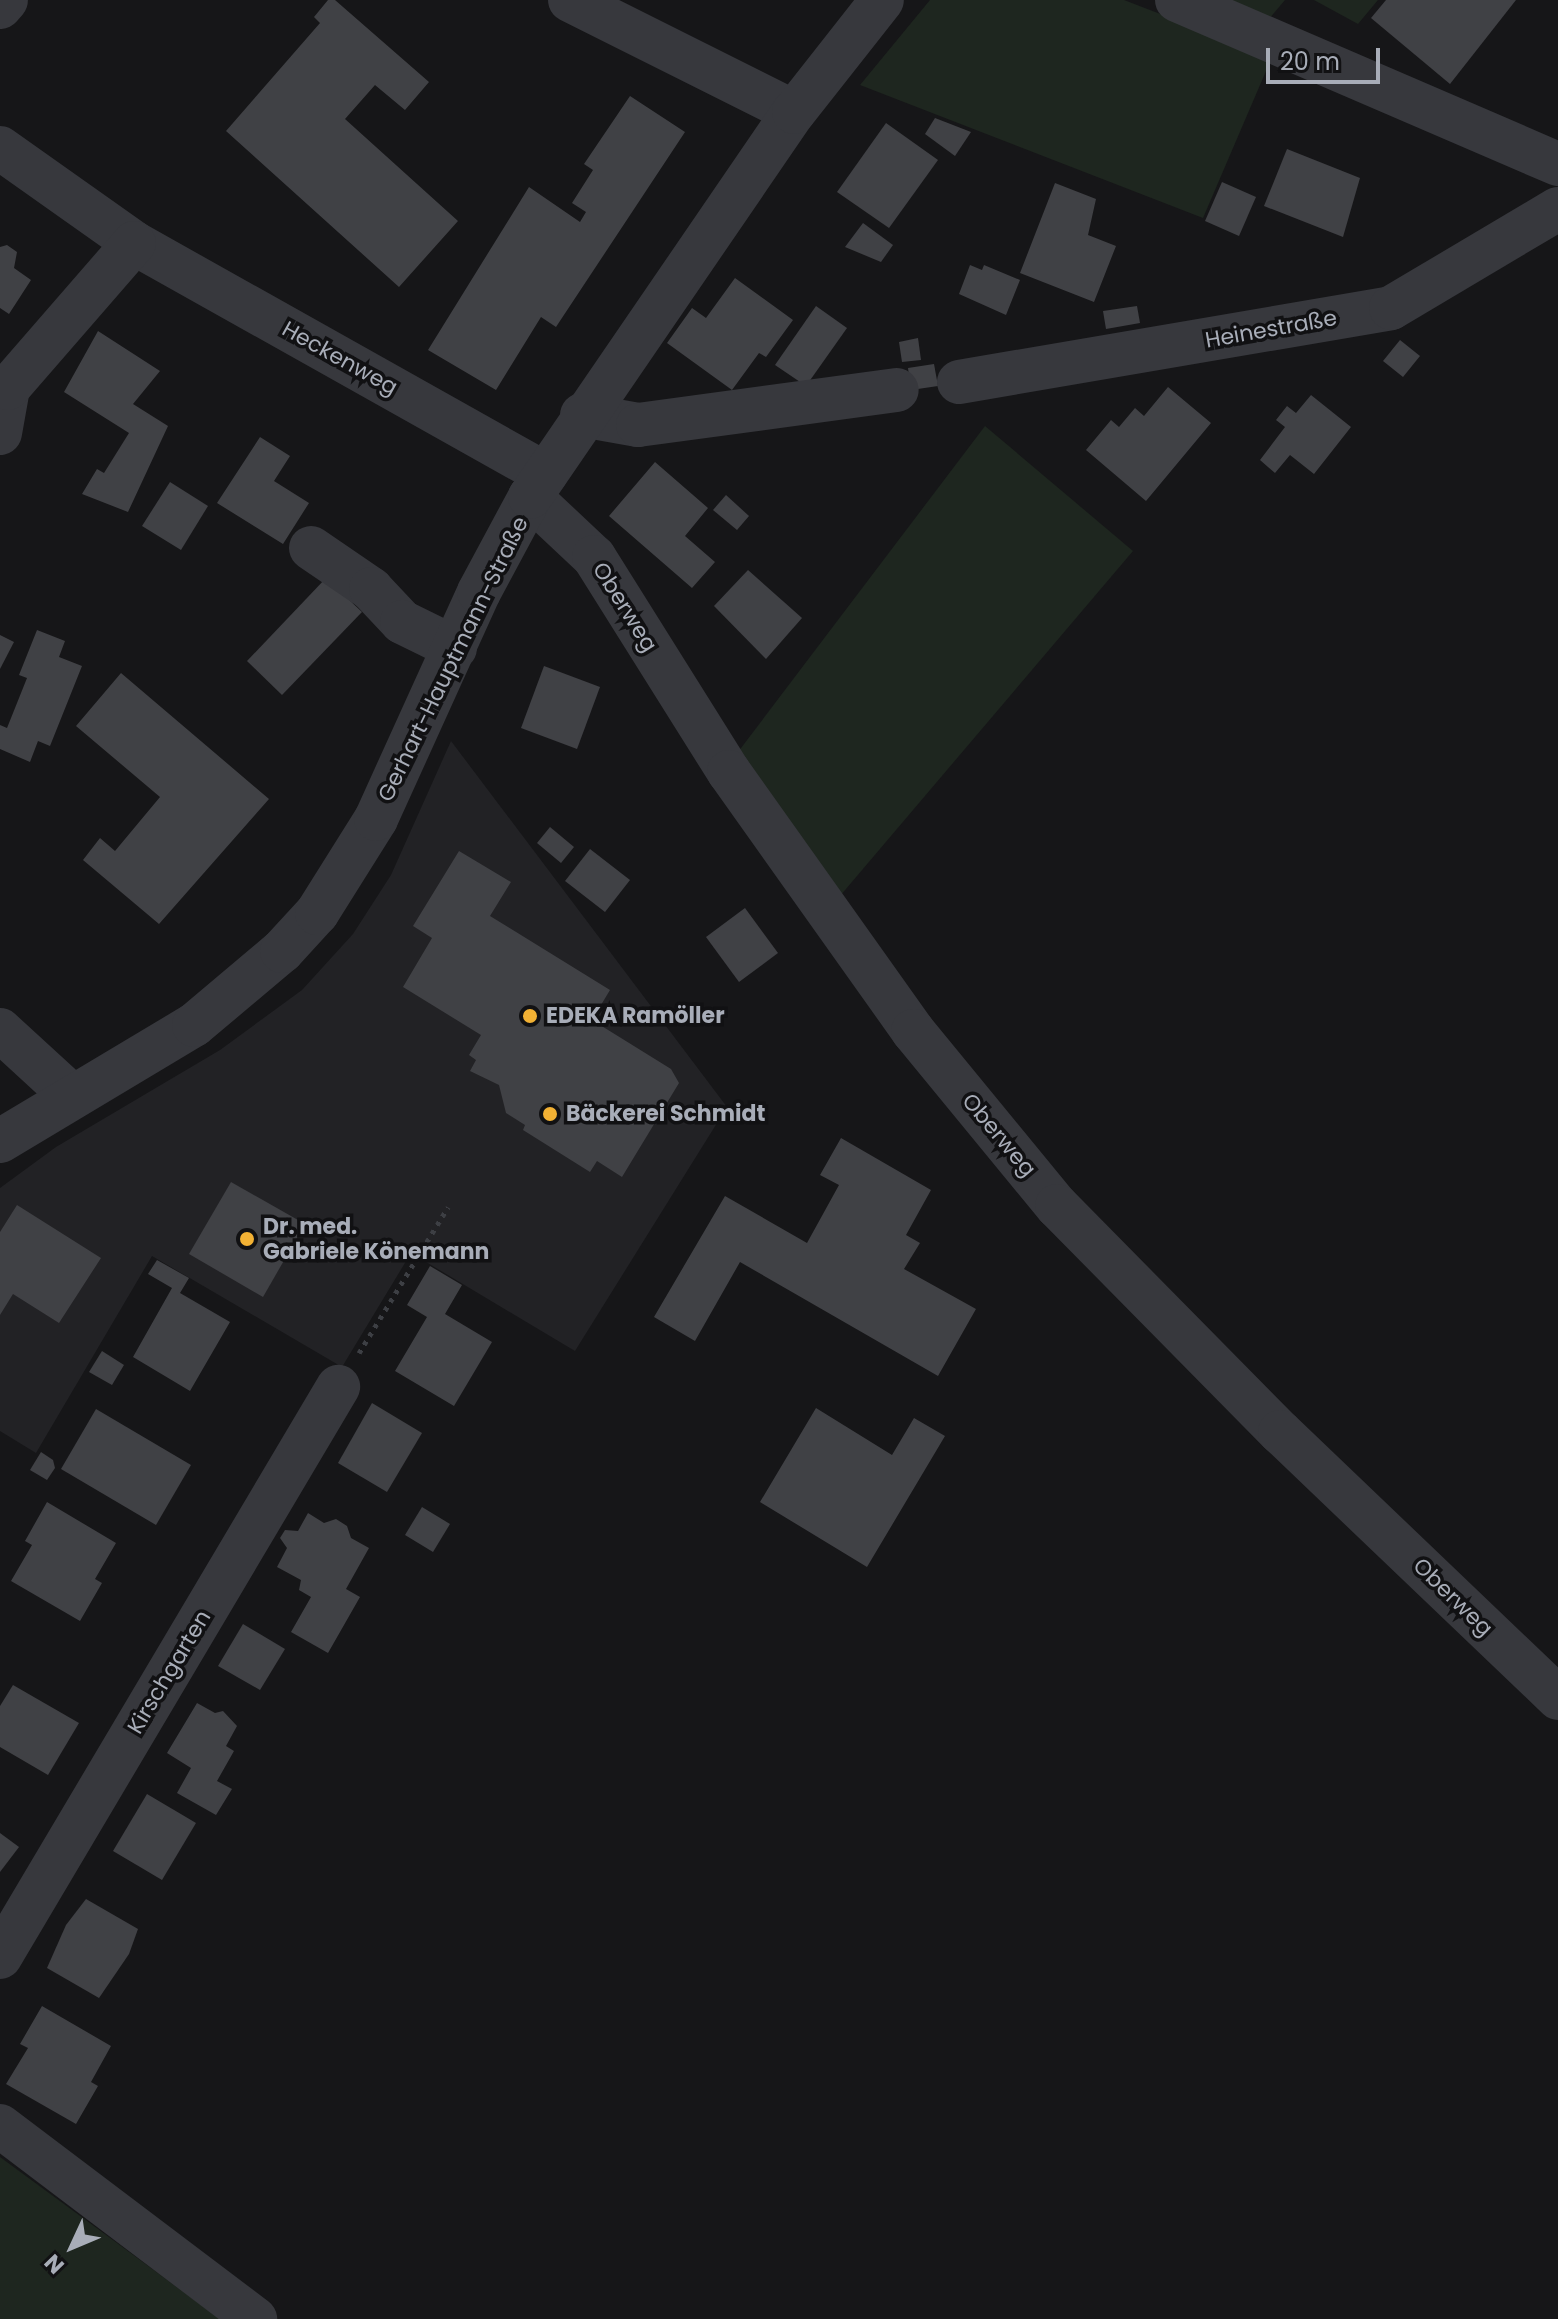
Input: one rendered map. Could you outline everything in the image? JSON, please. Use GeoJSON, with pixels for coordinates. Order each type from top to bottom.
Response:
{"type":"FeatureCollection","features":[{"type":"Feature","properties":{"kind":"street"},"geometry":{"type":"LineString","coordinates":[[0,7],[6,0]]}},
{"type":"Feature","properties":{"kind":"street"},"geometry":{"type":"LineString","coordinates":[[570,0],[794,112]]}},
{"type":"Feature","properties":{"kind":"street","name":"Gerhart-Hauptmann-Straße"},"geometry":{"type":"LineString","coordinates":[[1,1139],[194,1025],[282,951],[317,913],[376,819],[455,648],[538,486],[582,415],[794,112],[882,0]]}},
{"type":"Feature","properties":{"kind":"street"},"geometry":{"type":"LineString","coordinates":[[1177,0],[1558,164]]}},
{"type":"Feature","properties":{"kind":"street","name":"Heckenweg"},"geometry":{"type":"LineString","coordinates":[[0,148],[134,243],[538,486]]}},
{"type":"Feature","properties":{"kind":"street","name":"Heinestraße"},"geometry":{"type":"LineString","coordinates":[[959,382],[1391,308],[1558,209]]}},
{"type":"Feature","properties":{"kind":"street"},"geometry":{"type":"LineString","coordinates":[[0,433],[8,388],[134,243]]}},
{"type":"Feature","properties":{"kind":"street"},"geometry":{"type":"LineString","coordinates":[[582,415],[638,425],[897,390]]}},
{"type":"Feature","properties":{"kind":"street","name":"Oberweg"},"geometry":{"type":"LineString","coordinates":[[538,486],[594,557],[729,772],[913,1031],[1057,1206],[1280,1432],[1558,1698]]}},
{"type":"Feature","properties":{"kind":"street"},"geometry":{"type":"LineString","coordinates":[[311,548],[371,589],[402,622],[455,648]]}},
{"type":"Feature","properties":{"kind":"street"},"geometry":{"type":"LineString","coordinates":[[0,1030],[72,1096]]}},
{"type":"Feature","properties":{"kind":"street","name":"Kirschgarten"},"geometry":{"type":"LineString","coordinates":[[0,1957],[338,1387]]}},
{"type":"Feature","properties":{"kind":"street"},"geometry":{"type":"LineString","coordinates":[[0,2126],[255,2319]]}},
{"type":"Feature","properties":{"kind":"path"},"geometry":{"type":"LineString","coordinates":[[338,1387],[448,1207]]}},
{"type":"Feature","properties":{"kind":"shaded area"},"geometry":{"type":"Polygon","coordinates":[[[930,0],[1124,0],[1272,57],[1203,218],[860,85],[930,0]]]}},
{"type":"Feature","properties":{"kind":"shaded area"},"geometry":{"type":"Polygon","coordinates":[[[1205,0],[1285,0],[1264,25],[1205,0]]]}},
{"type":"Feature","properties":{"kind":"shaded area"},"geometry":{"type":"Polygon","coordinates":[[[1314,0],[1378,0],[1358,24],[1314,0]]]}},
{"type":"Feature","properties":{"kind":"shaded area"},"geometry":{"type":"Polygon","coordinates":[[[985,426],[1133,551],[840,896],[738,752],[985,426]]]}},
{"type":"Feature","properties":{"kind":"shaded area"},"geometry":{"type":"Polygon","coordinates":[[[451,741],[727,1107],[575,1351],[411,1253],[342,1367],[152,1256],[36,1453],[0,1431],[0,1188],[56,1147],[220,1050],[302,990],[353,934],[391,875],[451,741]]]}},
{"type":"Feature","properties":{"kind":"shaded area"},"geometry":{"type":"Polygon","coordinates":[[[0,2157],[136,2257],[220,2319],[0,2319],[0,2157]]]}},
{"type":"Feature","properties":{"kind":"building"},"geometry":{"type":"Polygon","coordinates":[[[328,0],[335,0],[429,82],[405,110],[375,85],[345,119],[458,221],[399,287],[226,131],[320,23],[314,17],[328,0]]]}},
{"type":"Feature","properties":{"kind":"building"},"geometry":{"type":"Polygon","coordinates":[[[1386,0],[1516,0],[1450,84],[1371,18],[1386,0]]]}},
{"type":"Feature","properties":{"kind":"building"},"geometry":{"type":"Polygon","coordinates":[[[630,96],[685,132],[556,327],[541,317],[496,390],[428,350],[529,187],[580,222],[586,212],[572,203],[593,170],[584,164],[630,96]]]}},
{"type":"Feature","properties":{"kind":"building"},"geometry":{"type":"Polygon","coordinates":[[[935,118],[971,132],[955,156],[925,134],[935,118]]]}},
{"type":"Feature","properties":{"kind":"building"},"geometry":{"type":"Polygon","coordinates":[[[886,123],[938,160],[889,228],[837,192],[886,123]]]}},
{"type":"Feature","properties":{"kind":"building"},"geometry":{"type":"Polygon","coordinates":[[[1287,149],[1360,178],[1343,237],[1264,206],[1287,149]]]}},
{"type":"Feature","properties":{"kind":"building"},"geometry":{"type":"Polygon","coordinates":[[[1222,182],[1256,197],[1239,236],[1205,221],[1222,182]]]}},
{"type":"Feature","properties":{"kind":"building"},"geometry":{"type":"Polygon","coordinates":[[[1055,183],[1096,199],[1088,235],[1116,246],[1094,302],[1020,273],[1055,183]]]}},
{"type":"Feature","properties":{"kind":"building"},"geometry":{"type":"Polygon","coordinates":[[[863,223],[893,245],[881,262],[845,247],[863,223]]]}},
{"type":"Feature","properties":{"kind":"building"},"geometry":{"type":"Polygon","coordinates":[[[7,245],[17,252],[14,268],[31,280],[9,314],[0,308],[0,247],[7,245]]]}},
{"type":"Feature","properties":{"kind":"building"},"geometry":{"type":"Polygon","coordinates":[[[970,265],[982,270],[984,265],[1020,280],[1006,315],[959,294],[970,265]]]}},
{"type":"Feature","properties":{"kind":"building"},"geometry":{"type":"Polygon","coordinates":[[[735,278],[793,320],[766,357],[759,353],[732,390],[667,343],[692,308],[706,318],[735,278]]]}},
{"type":"Feature","properties":{"kind":"building"},"geometry":{"type":"Polygon","coordinates":[[[816,306],[847,328],[806,386],[775,365],[816,306]]]}},
{"type":"Feature","properties":{"kind":"building"},"geometry":{"type":"Polygon","coordinates":[[[1137,306],[1140,323],[1106,329],[1103,311],[1137,306]]]}},
{"type":"Feature","properties":{"kind":"building"},"geometry":{"type":"Polygon","coordinates":[[[98,331],[160,371],[133,404],[168,426],[128,512],[82,494],[97,469],[104,473],[129,433],[64,392],[98,331]]]}},
{"type":"Feature","properties":{"kind":"building"},"geometry":{"type":"Polygon","coordinates":[[[918,338],[921,360],[902,362],[899,342],[918,338]]]}},
{"type":"Feature","properties":{"kind":"building"},"geometry":{"type":"Polygon","coordinates":[[[1400,340],[1420,356],[1403,377],[1383,361],[1400,340]]]}},
{"type":"Feature","properties":{"kind":"building"},"geometry":{"type":"Polygon","coordinates":[[[934,364],[938,386],[911,390],[908,368],[934,364]]]}},
{"type":"Feature","properties":{"kind":"building"},"geometry":{"type":"Polygon","coordinates":[[[1168,387],[1211,423],[1146,501],[1086,450],[1111,420],[1119,427],[1135,408],[1144,416],[1168,387]]]}},
{"type":"Feature","properties":{"kind":"building"},"geometry":{"type":"Polygon","coordinates":[[[1311,395],[1351,427],[1314,474],[1290,455],[1275,473],[1260,460],[1285,427],[1276,420],[1287,406],[1296,413],[1311,395]]]}},
{"type":"Feature","properties":{"kind":"building"},"geometry":{"type":"Polygon","coordinates":[[[260,437],[290,456],[274,481],[309,503],[283,544],[217,503],[260,437]]]}},
{"type":"Feature","properties":{"kind":"building"},"geometry":{"type":"Polygon","coordinates":[[[655,462],[708,508],[685,536],[715,562],[692,588],[609,516],[655,462]]]}},
{"type":"Feature","properties":{"kind":"building"},"geometry":{"type":"Polygon","coordinates":[[[170,482],[208,506],[181,550],[142,526],[170,482]]]}},
{"type":"Feature","properties":{"kind":"building"},"geometry":{"type":"Polygon","coordinates":[[[726,495],[749,516],[737,530],[713,510],[726,495]]]}},
{"type":"Feature","properties":{"kind":"building"},"geometry":{"type":"Polygon","coordinates":[[[748,570],[802,618],[766,659],[714,606],[748,570]]]}},
{"type":"Feature","properties":{"kind":"building"},"geometry":{"type":"Polygon","coordinates":[[[326,578],[362,612],[282,695],[247,661],[326,578]]]}},
{"type":"Feature","properties":{"kind":"building"},"geometry":{"type":"Polygon","coordinates":[[[37,630],[65,641],[59,657],[82,666],[50,746],[38,741],[30,762],[0,749],[0,725],[7,728],[27,678],[19,675],[37,630]]]}},
{"type":"Feature","properties":{"kind":"building"},"geometry":{"type":"Polygon","coordinates":[[[0,635],[14,642],[0,669],[0,635]]]}},
{"type":"Feature","properties":{"kind":"building"},"geometry":{"type":"Polygon","coordinates":[[[544,666],[600,687],[577,749],[521,728],[544,666]]]}},
{"type":"Feature","properties":{"kind":"building"},"geometry":{"type":"Polygon","coordinates":[[[121,673],[269,799],[159,924],[83,860],[100,838],[115,851],[160,797],[76,726],[121,673]]]}},
{"type":"Feature","properties":{"kind":"building"},"geometry":{"type":"Polygon","coordinates":[[[550,827],[574,847],[561,863],[537,843],[550,827]]]}},
{"type":"Feature","properties":{"kind":"building"},"geometry":{"type":"Polygon","coordinates":[[[590,849],[630,880],[605,912],[565,881],[590,849]]]}},
{"type":"Feature","properties":{"kind":"building"},"geometry":{"type":"Polygon","coordinates":[[[459,851],[511,882],[490,916],[610,990],[592,1020],[671,1069],[679,1083],[622,1177],[597,1161],[590,1172],[523,1130],[525,1125],[506,1113],[499,1085],[470,1071],[476,1060],[469,1055],[481,1035],[403,987],[432,938],[413,926],[459,851]]]}},
{"type":"Feature","properties":{"kind":"building"},"geometry":{"type":"Polygon","coordinates":[[[745,908],[778,953],[739,982],[706,937],[745,908]]]}},
{"type":"Feature","properties":{"kind":"building"},"geometry":{"type":"Polygon","coordinates":[[[841,1138],[931,1190],[906,1235],[920,1243],[904,1269],[976,1309],[938,1376],[740,1262],[695,1341],[654,1317],[725,1196],[807,1243],[839,1185],[820,1175],[841,1138]]]}},
{"type":"Feature","properties":{"kind":"building","name":"Dr. med. Gabriele Könemann"},"geometry":{"type":"Polygon","coordinates":[[[231,1182],[305,1224],[263,1297],[189,1254],[231,1182]]]}},
{"type":"Feature","properties":{"kind":"building"},"geometry":{"type":"Polygon","coordinates":[[[17,1205],[101,1258],[59,1323],[13,1294],[0,1315],[0,1232],[17,1205]]]}},
{"type":"Feature","properties":{"kind":"building"},"geometry":{"type":"Polygon","coordinates":[[[157,1260],[189,1278],[180,1293],[230,1322],[190,1391],[133,1357],[172,1288],[148,1274],[157,1260]]]}},
{"type":"Feature","properties":{"kind":"building"},"geometry":{"type":"Polygon","coordinates":[[[430,1266],[462,1285],[445,1314],[492,1342],[454,1406],[395,1371],[427,1317],[407,1305],[430,1266]]]}},
{"type":"Feature","properties":{"kind":"building"},"geometry":{"type":"Polygon","coordinates":[[[102,1351],[124,1365],[112,1385],[89,1372],[102,1351]]]}},
{"type":"Feature","properties":{"kind":"building"},"geometry":{"type":"Polygon","coordinates":[[[372,1403],[422,1433],[387,1492],[338,1463],[372,1403]]]}},
{"type":"Feature","properties":{"kind":"building"},"geometry":{"type":"Polygon","coordinates":[[[816,1408],[892,1455],[914,1418],[945,1436],[867,1567],[760,1502],[816,1408]]]}},
{"type":"Feature","properties":{"kind":"building"},"geometry":{"type":"Polygon","coordinates":[[[96,1409],[191,1465],[156,1525],[61,1469],[96,1409]]]}},
{"type":"Feature","properties":{"kind":"building"},"geometry":{"type":"Polygon","coordinates":[[[41,1452],[53,1460],[55,1468],[47,1480],[30,1470],[41,1452]]]}},
{"type":"Feature","properties":{"kind":"building"},"geometry":{"type":"Polygon","coordinates":[[[47,1502],[116,1543],[95,1579],[102,1583],[80,1621],[11,1581],[32,1545],[25,1541],[47,1502]]]}},
{"type":"Feature","properties":{"kind":"building"},"geometry":{"type":"Polygon","coordinates":[[[422,1507],[450,1524],[433,1552],[405,1535],[422,1507]]]}},
{"type":"Feature","properties":{"kind":"building"},"geometry":{"type":"Polygon","coordinates":[[[308,1513],[324,1523],[336,1519],[347,1526],[351,1538],[369,1548],[346,1589],[360,1597],[328,1653],[291,1632],[311,1597],[299,1590],[301,1580],[277,1567],[287,1548],[280,1538],[285,1530],[298,1531],[308,1513]]]}},
{"type":"Feature","properties":{"kind":"building"},"geometry":{"type":"Polygon","coordinates":[[[243,1624],[285,1649],[260,1690],[218,1666],[243,1624]]]}},
{"type":"Feature","properties":{"kind":"building"},"geometry":{"type":"Polygon","coordinates":[[[13,1685],[79,1723],[48,1775],[0,1747],[0,1706],[13,1685]]]}},
{"type":"Feature","properties":{"kind":"building"},"geometry":{"type":"Polygon","coordinates":[[[197,1703],[215,1713],[223,1711],[237,1726],[226,1746],[234,1751],[217,1781],[232,1789],[216,1815],[177,1793],[191,1768],[167,1753],[197,1703]]]}},
{"type":"Feature","properties":{"kind":"building"},"geometry":{"type":"Polygon","coordinates":[[[147,1794],[196,1823],[162,1880],[113,1851],[147,1794]]]}},
{"type":"Feature","properties":{"kind":"building"},"geometry":{"type":"Polygon","coordinates":[[[0,1833],[19,1847],[0,1872],[0,1833]]]}},
{"type":"Feature","properties":{"kind":"building"},"geometry":{"type":"Polygon","coordinates":[[[86,1899],[138,1929],[129,1954],[99,1998],[47,1968],[66,1925],[86,1899]]]}},
{"type":"Feature","properties":{"kind":"building"},"geometry":{"type":"Polygon","coordinates":[[[42,2006],[111,2046],[91,2082],[98,2086],[76,2124],[6,2084],[28,2048],[20,2044],[42,2006]]]}},
{"type":"Feature","properties":{"kind":"place","name":"EDEKA Ramöller"},"geometry":{"type":"Point","coordinates":[530,1016]}},
{"type":"Feature","properties":{"kind":"place","name":"Bäckerei Schmidt"},"geometry":{"type":"Point","coordinates":[550,1114]}},
{"type":"Feature","properties":{"kind":"place","name":"Dr. med. Gabriele Könemann"},"geometry":{"type":"Point","coordinates":[247,1239]}}]}
